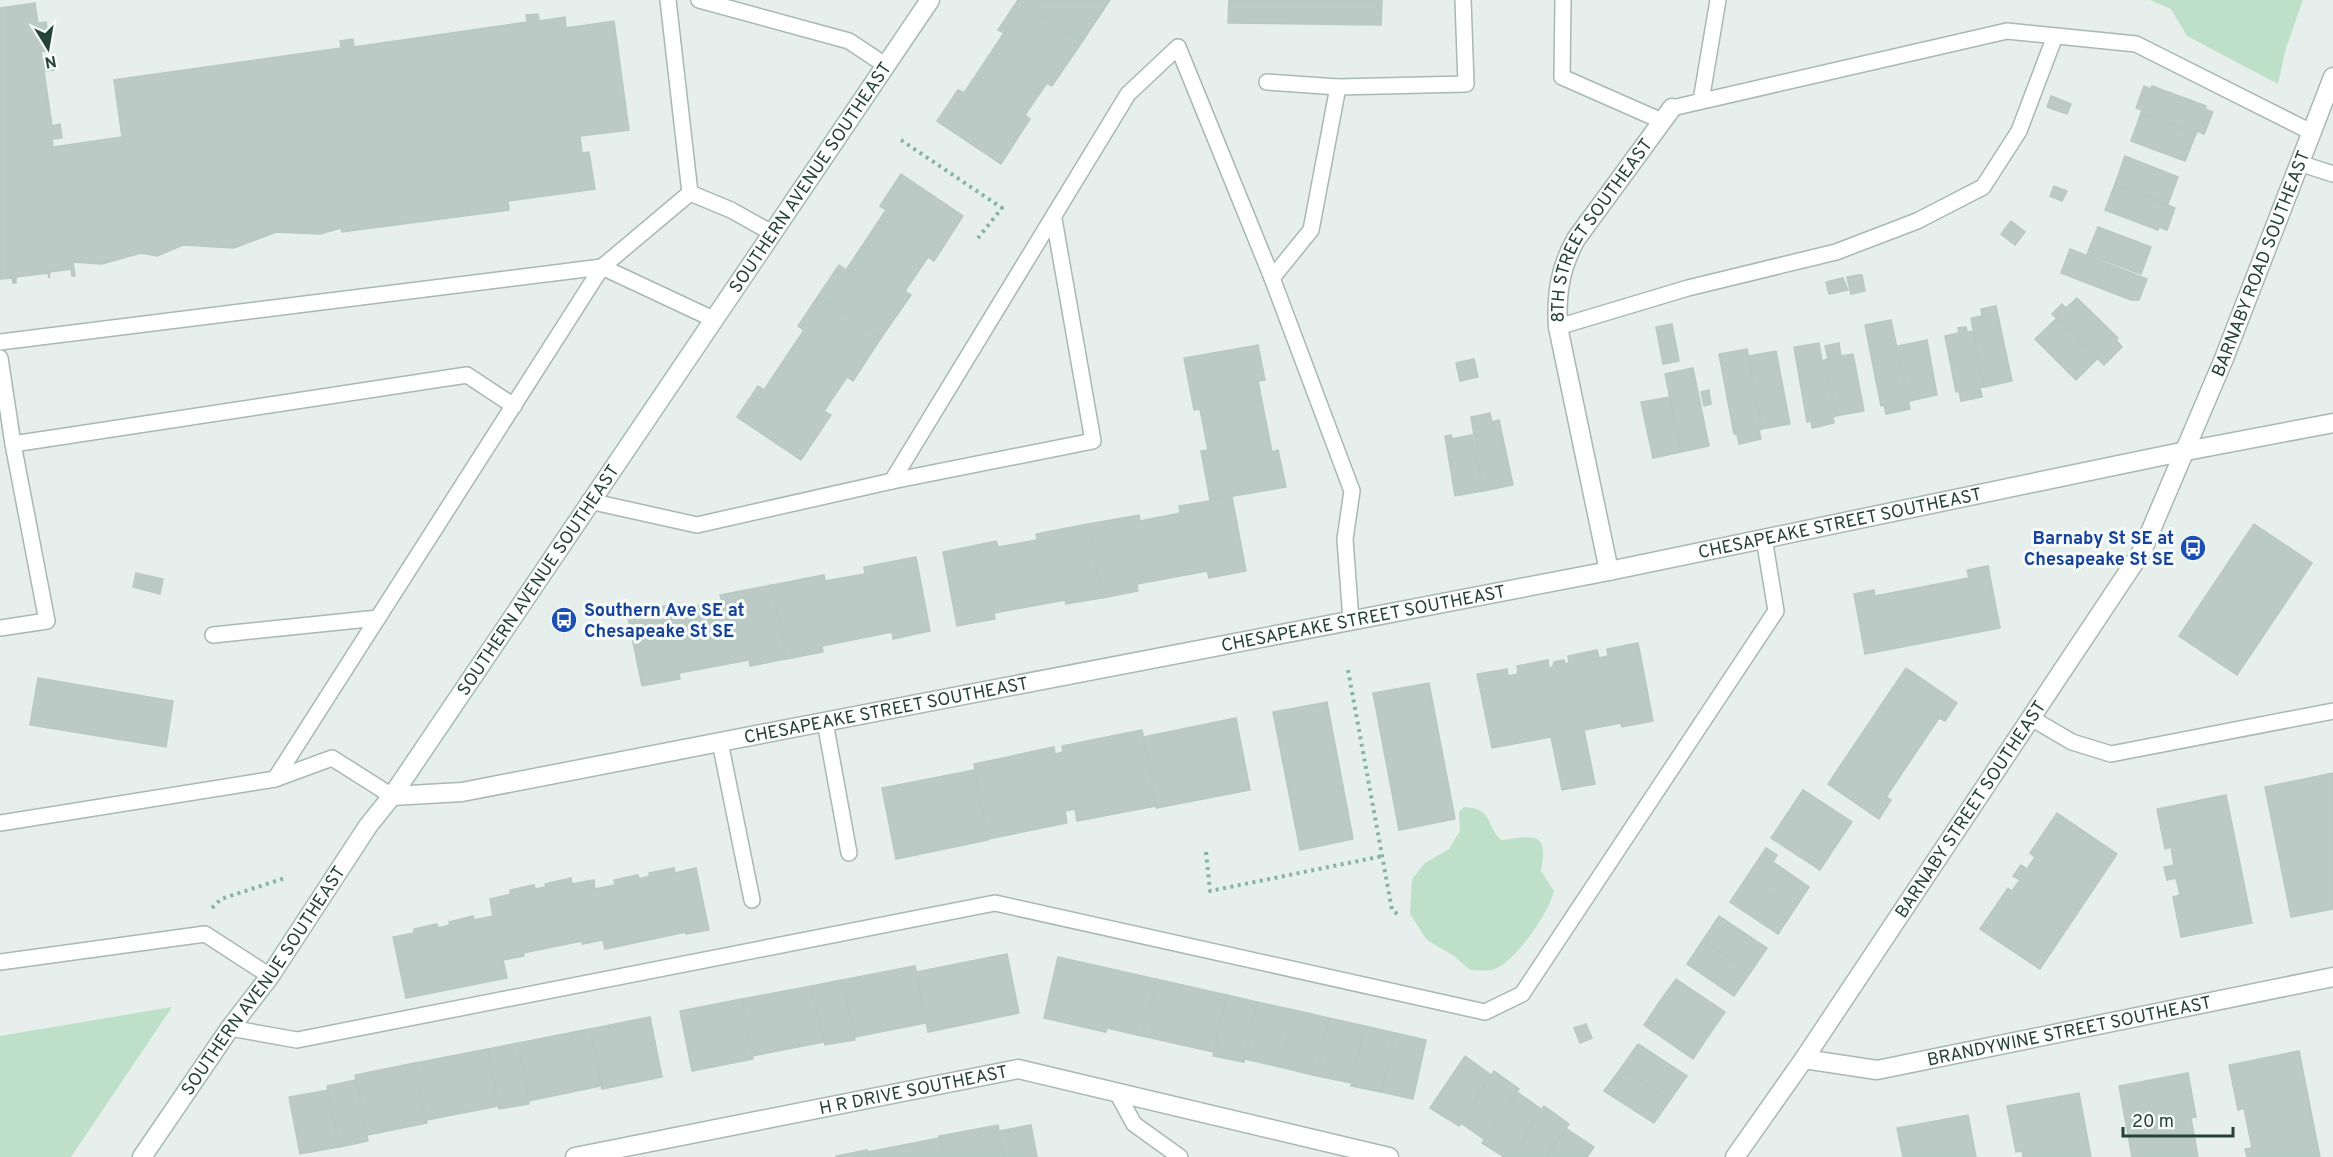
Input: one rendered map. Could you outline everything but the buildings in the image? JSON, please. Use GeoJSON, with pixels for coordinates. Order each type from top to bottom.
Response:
{"type":"FeatureCollection","features":[{"type":"Feature","properties":{"kind":"street","name":"SOUTHERN AVENUE SOUTHEAST"},"geometry":{"type":"LineString","coordinates":[[142,1157],[230,1028],[270,976],[368,826],[392,796],[589,501],[930,0]]}},
{"type":"Feature","properties":{"kind":"street","name":"BARNABY ROAD SOUTHEAST"},"geometry":{"type":"LineString","coordinates":[[2186,451],[2333,77]]}},
{"type":"Feature","properties":{"kind":"street","name":"8TH STREET SOUTHEAST"},"geometry":{"type":"LineString","coordinates":[[1609,571],[1558,327],[1558,287],[1568,254],[1667,115]]}},
{"type":"Feature","properties":{"kind":"street","name":"CHESAPEAKE STREET SOUTHEAST"},"geometry":{"type":"LineString","coordinates":[[392,796],[462,792],[1609,571],[2186,451],[2333,423]]}},
{"type":"Feature","properties":{"kind":"street","name":"BARNABY STREET SOUTHEAST"},"geometry":{"type":"LineString","coordinates":[[1735,1157],[1804,1059],[2142,551],[2186,451]]}},
{"type":"Feature","properties":{"kind":"street","name":"BRANDYWINE STREET SOUTHEAST"},"geometry":{"type":"LineString","coordinates":[[1804,1059],[1877,1070],[2333,977]]}},
{"type":"Feature","properties":{"kind":"street","name":"H R DRIVE SOUTHEAST"},"geometry":{"type":"LineString","coordinates":[[575,1157],[1018,1070],[1365,1154],[1389,1157]]}},
{"type":"Feature","properties":{"kind":"lane"},"geometry":{"type":"LineString","coordinates":[[668,0],[690,193]]}},
{"type":"Feature","properties":{"kind":"lane"},"geometry":{"type":"LineString","coordinates":[[699,0],[849,41],[885,65]]}},
{"type":"Feature","properties":{"kind":"lane"},"geometry":{"type":"LineString","coordinates":[[1267,82],[1338,87],[1466,84],[1463,0]]}},
{"type":"Feature","properties":{"kind":"lane"},"geometry":{"type":"LineString","coordinates":[[1563,0],[1562,77],[1667,115],[1701,101],[2007,31],[2136,44],[2311,132]]}},
{"type":"Feature","properties":{"kind":"lane"},"geometry":{"type":"LineString","coordinates":[[1701,101],[1718,0]]}},
{"type":"Feature","properties":{"kind":"lane"},"geometry":{"type":"LineString","coordinates":[[1558,327],[1688,288],[1836,252],[1917,221],[1983,187],[2019,131],[2055,36]]}},
{"type":"Feature","properties":{"kind":"lane"},"geometry":{"type":"LineString","coordinates":[[892,481],[1054,219],[1128,94],[1178,47],[1272,278],[1352,491],[1345,539],[1350,621]]}},
{"type":"Feature","properties":{"kind":"lane"},"geometry":{"type":"LineString","coordinates":[[1272,278],[1311,230],[1338,87]]}},
{"type":"Feature","properties":{"kind":"lane"},"geometry":{"type":"LineString","coordinates":[[2299,163],[2333,174]]}},
{"type":"Feature","properties":{"kind":"lane"},"geometry":{"type":"LineString","coordinates":[[690,193],[731,210],[772,233]]}},
{"type":"Feature","properties":{"kind":"lane"},"geometry":{"type":"LineString","coordinates":[[275,778],[602,267],[690,193]]}},
{"type":"Feature","properties":{"kind":"lane"},"geometry":{"type":"LineString","coordinates":[[589,501],[697,525],[892,481],[1094,441],[1054,219]]}},
{"type":"Feature","properties":{"kind":"lane"},"geometry":{"type":"LineString","coordinates":[[0,342],[602,267],[713,319]]}},
{"type":"Feature","properties":{"kind":"lane"},"geometry":{"type":"LineString","coordinates":[[0,358],[47,621],[0,628]]}},
{"type":"Feature","properties":{"kind":"lane"},"geometry":{"type":"LineString","coordinates":[[14,444],[467,375],[514,406]]}},
{"type":"Feature","properties":{"kind":"lane"},"geometry":{"type":"LineString","coordinates":[[230,1028],[297,1040],[995,903],[1485,1012],[1522,994],[1776,611],[1764,538]]}},
{"type":"Feature","properties":{"kind":"lane"},"geometry":{"type":"LineString","coordinates":[[213,635],[378,618]]}},
{"type":"Feature","properties":{"kind":"lane"},"geometry":{"type":"LineString","coordinates":[[2031,718],[2072,742],[2111,754],[2333,711]]}},
{"type":"Feature","properties":{"kind":"lane"},"geometry":{"type":"LineString","coordinates":[[825,722],[849,853]]}},
{"type":"Feature","properties":{"kind":"lane"},"geometry":{"type":"LineString","coordinates":[[720,742],[752,900]]}},
{"type":"Feature","properties":{"kind":"lane"},"geometry":{"type":"LineString","coordinates":[[0,823],[275,778],[332,758],[392,796]]}},
{"type":"Feature","properties":{"kind":"lane"},"geometry":{"type":"LineString","coordinates":[[0,962],[205,934],[270,976]]}},
{"type":"Feature","properties":{"kind":"lane"},"geometry":{"type":"LineString","coordinates":[[1117,1093],[1134,1124],[1180,1157]]}},
{"type":"Feature","properties":{"kind":"path"},"geometry":{"type":"LineString","coordinates":[[901,140],[1002,208],[978,238]]}},
{"type":"Feature","properties":{"kind":"path"},"geometry":{"type":"LineString","coordinates":[[1347,670],[1392,910],[1400,916]]}},
{"type":"Feature","properties":{"kind":"path"},"geometry":{"type":"LineString","coordinates":[[1206,852],[1210,891],[1383,856]]}},
{"type":"Feature","properties":{"kind":"path"},"geometry":{"type":"LineString","coordinates":[[186,937],[221,899],[285,878]]}},
{"type":"Feature","properties":{"kind":"green space"},"geometry":{"type":"Polygon","coordinates":[[[2150,0],[2303,0],[2286,48],[2278,84],[2187,36],[2171,9],[2150,0]]]}},
{"type":"Feature","properties":{"kind":"green space"},"geometry":{"type":"Polygon","coordinates":[[[1464,807],[1474,808],[1485,814],[1501,840],[1530,837],[1541,842],[1543,858],[1541,871],[1554,891],[1532,934],[1505,963],[1491,970],[1470,970],[1454,956],[1427,940],[1410,914],[1412,879],[1425,863],[1449,849],[1460,831],[1459,812],[1464,807]]]}},
{"type":"Feature","properties":{"kind":"green space"},"geometry":{"type":"Polygon","coordinates":[[[172,1007],[71,1157],[0,1157],[0,1036],[172,1007]]]}},
{"type":"Feature","properties":{"kind":"place","name":"Barnaby St SE at Chesapeake St SE"},"geometry":{"type":"Point","coordinates":[2193,548]}},
{"type":"Feature","properties":{"kind":"place","name":"Southern Ave SE at Chesapeake St SE"},"geometry":{"type":"Point","coordinates":[564,620]}}]}
